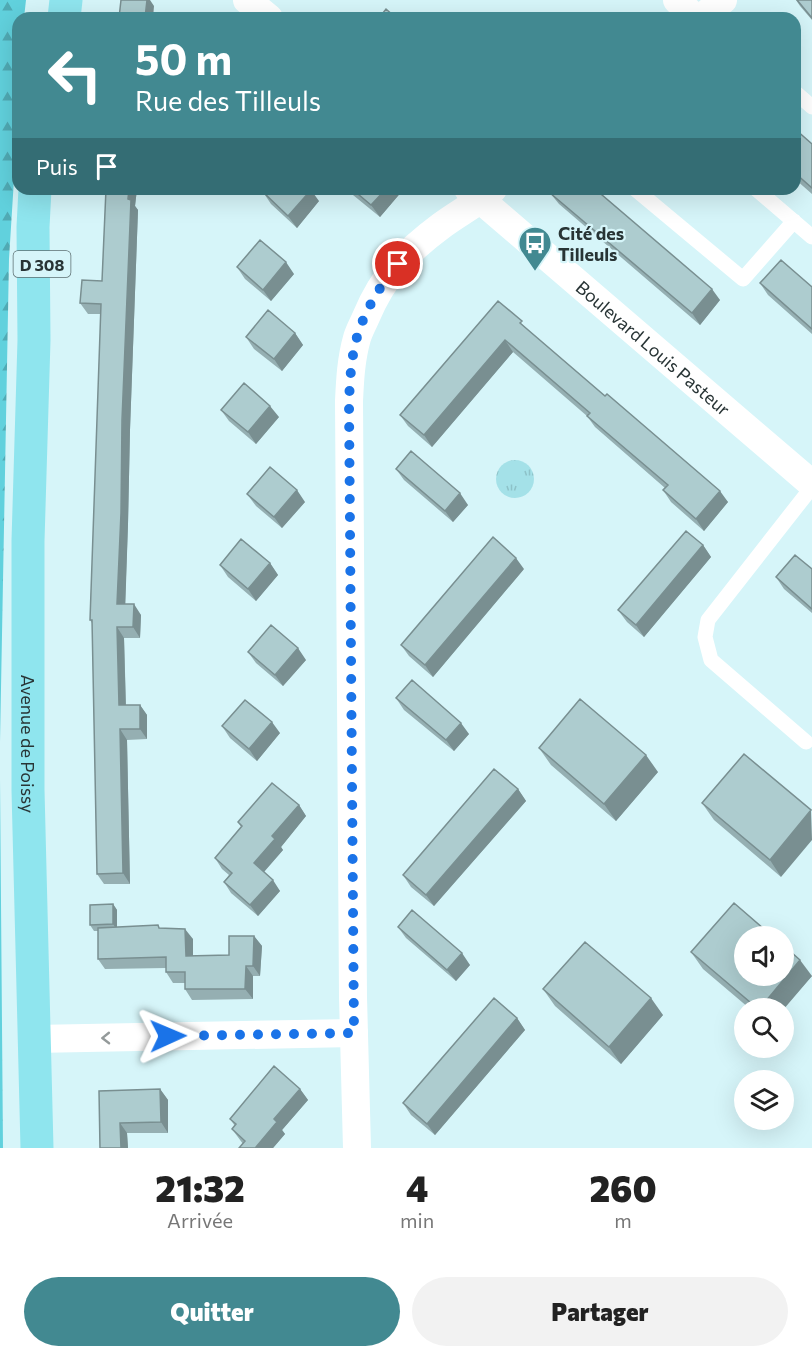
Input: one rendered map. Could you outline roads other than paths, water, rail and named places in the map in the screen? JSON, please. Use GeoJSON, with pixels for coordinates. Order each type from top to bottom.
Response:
{"type":"FeatureCollection","features":[{"type":"Feature","properties":{"kind":"main road","name":"Avenue de Poissy"},"geometry":{"type":"LineString","coordinates":[[35,195],[28,541],[28,790],[37,1148]]}},
{"type":"Feature","properties":{"kind":"main road","name":"Avenue de Poissy"},"geometry":{"type":"LineString","coordinates":[[33,340],[49,195]]}},
{"type":"Feature","properties":{"kind":"street"},"geometry":{"type":"LineString","coordinates":[[247,0],[261,12]]}},
{"type":"Feature","properties":{"kind":"street"},"geometry":{"type":"LineString","coordinates":[[677,0],[706,12]]}},
{"type":"Feature","properties":{"kind":"street"},"geometry":{"type":"LineString","coordinates":[[357,1148],[349,402],[351,368],[357,337],[371,304],[388,275],[407,253],[479,195]]}},
{"type":"Feature","properties":{"kind":"street","name":"Boulevard Louis Pasteur"},"geometry":{"type":"LineString","coordinates":[[483,195],[812,485]]}},
{"type":"Feature","properties":{"kind":"street"},"geometry":{"type":"LineString","coordinates":[[34,1039],[354,1033]]}},
{"type":"Feature","properties":{"kind":"lane"},"geometry":{"type":"LineString","coordinates":[[642,195],[743,279],[794,221]]}},
{"type":"Feature","properties":{"kind":"lane"},"geometry":{"type":"LineString","coordinates":[[763,195],[812,237]]}},
{"type":"Feature","properties":{"kind":"lane"},"geometry":{"type":"LineString","coordinates":[[806,742],[711,660],[705,637],[708,620],[812,485]]}},
{"type":"Feature","properties":{"kind":"place","name":"Cité des Tilleuls"},"geometry":{"type":"Point","coordinates":[535,272]}}]}
